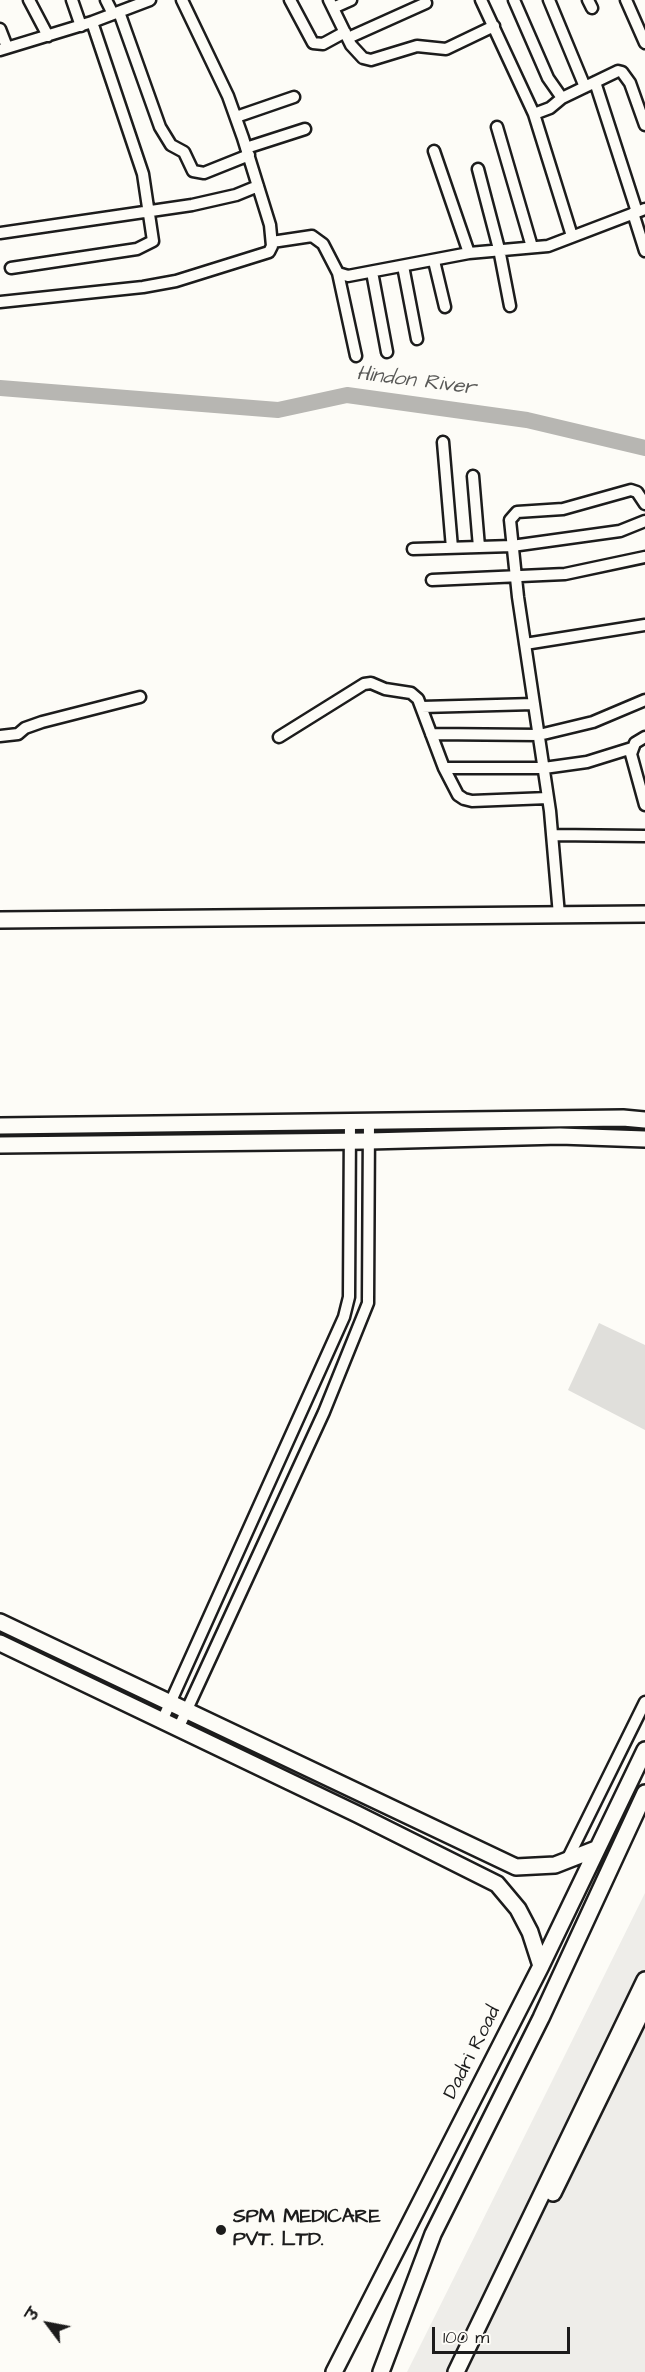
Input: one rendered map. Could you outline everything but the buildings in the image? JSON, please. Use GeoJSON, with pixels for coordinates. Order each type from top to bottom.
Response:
{"type":"FeatureCollection","features":[{"type":"Feature","properties":{"kind":"street"},"geometry":{"type":"LineString","coordinates":[[29,0],[48,36]]}},
{"type":"Feature","properties":{"kind":"street"},"geometry":{"type":"LineString","coordinates":[[11,268],[137,249],[149,245],[154,237],[143,174],[87,24],[72,0]]}},
{"type":"Feature","properties":{"kind":"street"},"geometry":{"type":"LineString","coordinates":[[106,0],[116,13],[160,127],[171,145],[186,156],[193,171],[204,173],[248,151],[305,129]]}},
{"type":"Feature","properties":{"kind":"street"},"geometry":{"type":"LineString","coordinates":[[0,29],[4,49],[87,24],[116,13],[132,3],[150,0]]}},
{"type":"Feature","properties":{"kind":"street"},"geometry":{"type":"LineString","coordinates":[[0,302],[106,292],[176,281],[269,252],[272,242],[248,151],[236,117],[182,0]]}},
{"type":"Feature","properties":{"kind":"street"},"geometry":{"type":"LineString","coordinates":[[290,0],[313,43],[323,44],[426,3]]}},
{"type":"Feature","properties":{"kind":"street"},"geometry":{"type":"LineString","coordinates":[[351,0],[331,4],[357,53],[371,60],[417,46],[446,49],[494,26]]}},
{"type":"Feature","properties":{"kind":"street"},"geometry":{"type":"LineString","coordinates":[[482,0],[534,114],[573,236]]}},
{"type":"Feature","properties":{"kind":"street"},"geometry":{"type":"LineString","coordinates":[[514,0],[548,78],[562,98]]}},
{"type":"Feature","properties":{"kind":"street"},"geometry":{"type":"LineString","coordinates":[[549,0],[590,85],[638,211],[645,251]]}},
{"type":"Feature","properties":{"kind":"street"},"geometry":{"type":"LineString","coordinates":[[626,0],[645,43]]}},
{"type":"Feature","properties":{"kind":"street"},"geometry":{"type":"LineString","coordinates":[[534,114],[550,108],[562,98],[611,74],[622,72],[630,83],[645,126]]}},
{"type":"Feature","properties":{"kind":"street"},"geometry":{"type":"LineString","coordinates":[[236,117],[294,97]]}},
{"type":"Feature","properties":{"kind":"street"},"geometry":{"type":"LineString","coordinates":[[497,127],[532,247]]}},
{"type":"Feature","properties":{"kind":"street"},"geometry":{"type":"LineString","coordinates":[[434,151],[469,253]]}},
{"type":"Feature","properties":{"kind":"street"},"geometry":{"type":"LineString","coordinates":[[478,169],[499,249],[510,306]]}},
{"type":"Feature","properties":{"kind":"street"},"geometry":{"type":"LineString","coordinates":[[0,234],[149,212],[236,195],[258,186]]}},
{"type":"Feature","properties":{"kind":"street"},"geometry":{"type":"LineString","coordinates":[[339,273],[348,276],[469,253],[548,246],[638,211]]}},
{"type":"Feature","properties":{"kind":"street"},"geometry":{"type":"LineString","coordinates":[[272,242],[312,236],[323,244],[339,273],[356,356]]}},
{"type":"Feature","properties":{"kind":"street"},"geometry":{"type":"LineString","coordinates":[[435,261],[445,307]]}},
{"type":"Feature","properties":{"kind":"street"},"geometry":{"type":"LineString","coordinates":[[403,266],[417,339]]}},
{"type":"Feature","properties":{"kind":"street"},"geometry":{"type":"LineString","coordinates":[[372,272],[387,352]]}},
{"type":"Feature","properties":{"kind":"street"},"geometry":{"type":"LineString","coordinates":[[443,442],[452,548]]}},
{"type":"Feature","properties":{"kind":"street"},"geometry":{"type":"LineString","coordinates":[[473,476],[479,547]]}},
{"type":"Feature","properties":{"kind":"street"},"geometry":{"type":"LineString","coordinates":[[560,915],[548,798],[515,578],[510,520],[517,512],[563,508],[631,490],[637,492],[645,504]]}},
{"type":"Feature","properties":{"kind":"street"},"geometry":{"type":"LineString","coordinates":[[413,549],[512,546],[620,531],[645,521]]}},
{"type":"Feature","properties":{"kind":"street"},"geometry":{"type":"LineString","coordinates":[[432,580],[565,574],[645,557]]}},
{"type":"Feature","properties":{"kind":"street"},"geometry":{"type":"LineString","coordinates":[[525,644],[645,625]]}},
{"type":"Feature","properties":{"kind":"street"},"geometry":{"type":"LineString","coordinates":[[279,737],[364,684],[371,683],[385,689],[411,693],[422,707],[444,768],[458,795],[464,799],[472,801],[548,798]]}},
{"type":"Feature","properties":{"kind":"street"},"geometry":{"type":"LineString","coordinates":[[0,736],[18,734],[25,728],[42,722],[140,697]]}},
{"type":"Feature","properties":{"kind":"street"},"geometry":{"type":"LineString","coordinates":[[431,734],[538,735],[593,722],[645,700]]}},
{"type":"Feature","properties":{"kind":"street"},"geometry":{"type":"LineString","coordinates":[[422,707],[534,704]]}},
{"type":"Feature","properties":{"kind":"street"},"geometry":{"type":"LineString","coordinates":[[444,768],[544,768],[587,762],[632,748],[645,737]]}},
{"type":"Feature","properties":{"kind":"street"},"geometry":{"type":"LineString","coordinates":[[632,748],[641,776],[645,805]]}},
{"type":"Feature","properties":{"kind":"street"},"geometry":{"type":"LineString","coordinates":[[552,836],[645,836]]}},
{"type":"Feature","properties":{"kind":"street"},"geometry":{"type":"LineString","coordinates":[[0,920],[645,914]]}},
{"type":"Feature","properties":{"kind":"street"},"geometry":{"type":"LineString","coordinates":[[0,1126],[623,1118],[645,1120]]}},
{"type":"Feature","properties":{"kind":"street"},"geometry":{"type":"LineString","coordinates":[[178,1729],[324,1412],[368,1303],[369,1122]]}},
{"type":"Feature","properties":{"kind":"street"},"geometry":{"type":"LineString","coordinates":[[162,1721],[344,1317],[349,1297],[350,1123]]}},
{"type":"Feature","properties":{"kind":"street"},"geometry":{"type":"LineString","coordinates":[[0,1145],[350,1140],[369,1142],[560,1136],[645,1140]]}},
{"type":"Feature","properties":{"kind":"street"},"geometry":{"type":"LineString","coordinates":[[0,1622],[516,1867],[555,1865],[596,1849]]}},
{"type":"Feature","properties":{"kind":"street"},"geometry":{"type":"LineString","coordinates":[[0,1643],[357,1814],[497,1884],[518,1909],[530,1932],[541,1966]]}},
{"type":"Feature","properties":{"kind":"street"},"geometry":{"type":"LineString","coordinates":[[567,1860],[645,1702]]}},
{"type":"Feature","properties":{"kind":"street","name":"Dadri Road"},"geometry":{"type":"LineString","coordinates":[[334,2372],[541,1966],[645,1750]]}},
{"type":"Feature","properties":{"kind":"street"},"geometry":{"type":"LineString","coordinates":[[382,2368],[433,2234],[541,2018],[645,1793]]}},
{"type":"Feature","properties":{"kind":"street"},"geometry":{"type":"LineString","coordinates":[[357,1814],[366,1796]]}},
{"type":"Feature","properties":{"kind":"street"},"geometry":{"type":"LineString","coordinates":[[456,2372],[645,1980]]}},
{"type":"Feature","properties":{"kind":"street"},"geometry":{"type":"LineString","coordinates":[[467,2372],[645,2005]]}},
{"type":"Feature","properties":{"kind":"street"},"geometry":{"type":"LineString","coordinates":[[341,2372],[366,2313]]}},
{"type":"Feature","properties":{"kind":"shaded area"},"geometry":{"type":"Polygon","coordinates":[[[599,1323],[645,1345],[645,1430],[568,1390],[599,1323]]]}},
{"type":"Feature","properties":{"kind":"shaded area"},"geometry":{"type":"Polygon","coordinates":[[[645,1893],[645,2372],[407,2372],[562,2061],[645,1893]]]}},
{"type":"Feature","properties":{"kind":"waterway","name":"Hindon River"},"geometry":{"type":"LineString","coordinates":[[0,388],[278,410],[347,395],[527,420],[645,448]]}},
{"type":"Feature","properties":{"kind":"place","name":"SPM MEDICARE PVT. LTD."},"geometry":{"type":"Point","coordinates":[221,2230]}}]}
